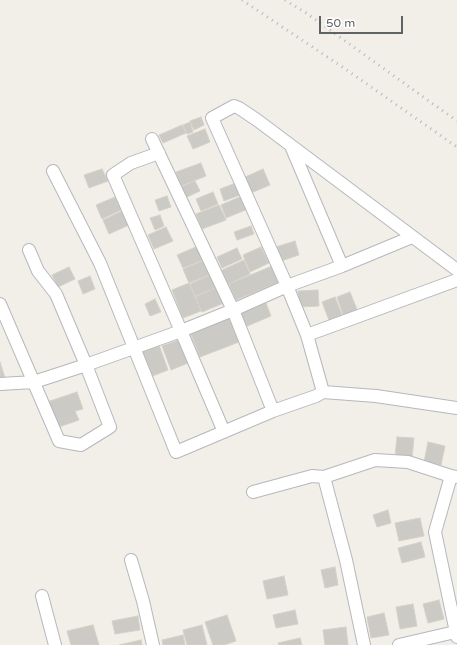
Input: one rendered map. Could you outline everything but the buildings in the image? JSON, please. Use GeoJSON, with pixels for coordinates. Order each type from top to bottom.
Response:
{"type":"FeatureCollection","features":[{"type":"Feature","properties":{"kind":"street"},"geometry":{"type":"LineString","coordinates":[[323,392],[307,335],[287,286],[212,118],[234,106],[239,108],[258,120],[457,270]]}},
{"type":"Feature","properties":{"kind":"street"},"geometry":{"type":"LineString","coordinates":[[152,139],[233,310],[273,411]]}},
{"type":"Feature","properties":{"kind":"street"},"geometry":{"type":"LineString","coordinates":[[291,145],[342,266]]}},
{"type":"Feature","properties":{"kind":"street"},"geometry":{"type":"LineString","coordinates":[[159,153],[131,163],[113,175],[224,432]]}},
{"type":"Feature","properties":{"kind":"street"},"geometry":{"type":"LineString","coordinates":[[53,171],[100,263],[176,452],[273,411],[316,396],[323,392],[376,396],[457,408]]}},
{"type":"Feature","properties":{"kind":"street"},"geometry":{"type":"LineString","coordinates":[[0,384],[34,382],[134,348],[181,331],[287,286],[342,266],[412,237]]}},
{"type":"Feature","properties":{"kind":"street"},"geometry":{"type":"LineString","coordinates":[[0,304],[59,441],[81,444],[110,427],[56,294],[38,271],[29,250]]}},
{"type":"Feature","properties":{"kind":"street"},"geometry":{"type":"LineString","coordinates":[[307,335],[457,280]]}},
{"type":"Feature","properties":{"kind":"street"},"geometry":{"type":"LineString","coordinates":[[253,492],[312,476],[324,477],[375,460],[408,462],[454,477],[435,532],[456,634],[399,645]]}},
{"type":"Feature","properties":{"kind":"street"},"geometry":{"type":"LineString","coordinates":[[324,477],[346,560],[364,645]]}},
{"type":"Feature","properties":{"kind":"street"},"geometry":{"type":"LineString","coordinates":[[131,560],[143,601],[153,645]]}},
{"type":"Feature","properties":{"kind":"street"},"geometry":{"type":"LineString","coordinates":[[42,596],[55,645]]}},
{"type":"Feature","properties":{"kind":"railway"},"geometry":{"type":"LineString","coordinates":[[242,0],[341,66],[457,147]]}},
{"type":"Feature","properties":{"kind":"railway"},"geometry":{"type":"LineString","coordinates":[[285,0],[306,13],[457,121]]}}]}
